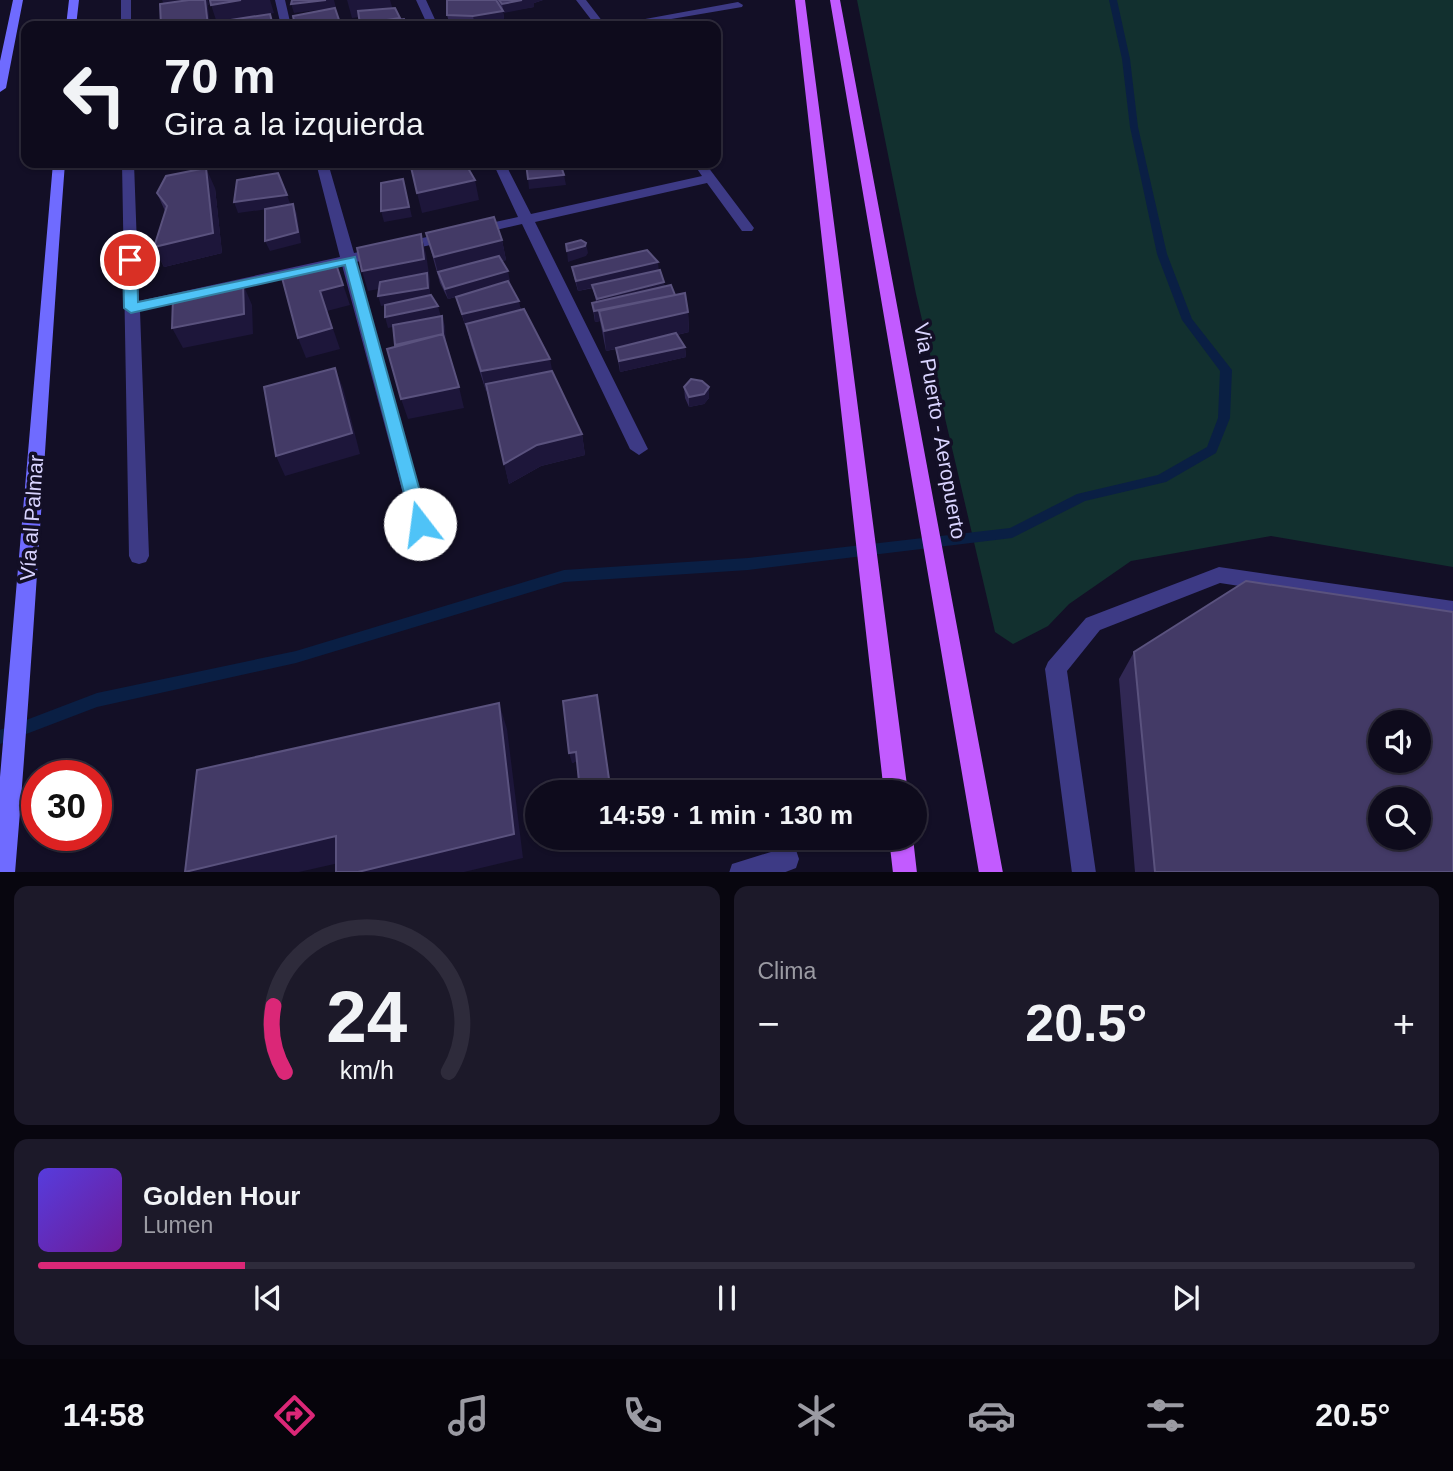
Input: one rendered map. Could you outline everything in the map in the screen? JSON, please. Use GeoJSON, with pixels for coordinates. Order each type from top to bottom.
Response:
{"type":"FeatureCollection","features":[{"type":"Feature","properties":{"kind":"main road"},"geometry":{"type":"LineString","coordinates":[[0,88],[18,0]]}},
{"type":"Feature","properties":{"kind":"main road"},"geometry":{"type":"LineString","coordinates":[[72,21],[74,0]]}},
{"type":"Feature","properties":{"kind":"main road"},"geometry":{"type":"LineString","coordinates":[[800,0],[895,780]]}},
{"type":"Feature","properties":{"kind":"main road","name":"Via Puerto - Aeropuerto"},"geometry":{"type":"LineString","coordinates":[[835,0],[991,872]]}},
{"type":"Feature","properties":{"kind":"main road","name":"Vía al Palmar"},"geometry":{"type":"LineString","coordinates":[[3,872],[25,626],[45,322],[59,168]]}},
{"type":"Feature","properties":{"kind":"main road"},"geometry":{"type":"LineString","coordinates":[[902,850],[905,872]]}},
{"type":"Feature","properties":{"kind":"street"},"geometry":{"type":"LineString","coordinates":[[126,0],[126,21]]}},
{"type":"Feature","properties":{"kind":"street"},"geometry":{"type":"LineString","coordinates":[[280,0],[285,21]]}},
{"type":"Feature","properties":{"kind":"street"},"geometry":{"type":"LineString","coordinates":[[421,0],[431,21]]}},
{"type":"Feature","properties":{"kind":"street"},"geometry":{"type":"LineString","coordinates":[[581,0],[597,21]]}},
{"type":"Feature","properties":{"kind":"street"},"geometry":{"type":"LineString","coordinates":[[642,21],[738,5],[733,0]]}},
{"type":"Feature","properties":{"kind":"street"},"geometry":{"type":"LineString","coordinates":[[128,168],[139,556]]}},
{"type":"Feature","properties":{"kind":"street"},"geometry":{"type":"LineString","coordinates":[[323,168],[420,524]]}},
{"type":"Feature","properties":{"kind":"street"},"geometry":{"type":"LineString","coordinates":[[501,168],[639,449]]}},
{"type":"Feature","properties":{"kind":"street"},"geometry":{"type":"LineString","coordinates":[[703,168],[747,228]]}},
{"type":"Feature","properties":{"kind":"street"},"geometry":{"type":"LineString","coordinates":[[131,308],[710,178]]}},
{"type":"Feature","properties":{"kind":"street"},"geometry":{"type":"LineString","coordinates":[[1084,872],[1056,669],[1093,624],[1220,575],[1453,610]]}},
{"type":"Feature","properties":{"kind":"street"},"geometry":{"type":"LineString","coordinates":[[744,872],[787,859]]}},
{"type":"Feature","properties":{"kind":"green space"},"geometry":{"type":"Polygon","coordinates":[[[857,0],[1453,0],[1453,567],[1271,536],[1131,561],[1069,604],[1048,626],[1013,644],[995,632],[916,294],[857,0]]]}},
{"type":"Feature","properties":{"kind":"building"},"geometry":{"type":"Polygon","coordinates":[[[205,0],[207,21],[161,21],[160,4],[205,0]]]}},
{"type":"Feature","properties":{"kind":"building"},"geometry":{"type":"Polygon","coordinates":[[[210,0],[241,0],[211,5],[210,0]]]}},
{"type":"Feature","properties":{"kind":"building"},"geometry":{"type":"Polygon","coordinates":[[[292,0],[326,0],[291,4],[292,0]]]}},
{"type":"Feature","properties":{"kind":"building"},"geometry":{"type":"Polygon","coordinates":[[[447,0],[496,0],[503,11],[473,16],[447,15],[447,0]]]}},
{"type":"Feature","properties":{"kind":"building"},"geometry":{"type":"Polygon","coordinates":[[[499,0],[522,0],[502,4],[499,0]]]}},
{"type":"Feature","properties":{"kind":"building"},"geometry":{"type":"Polygon","coordinates":[[[335,8],[339,21],[294,21],[293,16],[335,8]]]}},
{"type":"Feature","properties":{"kind":"building"},"geometry":{"type":"Polygon","coordinates":[[[395,8],[400,18],[360,21],[358,11],[395,8]]]}},
{"type":"Feature","properties":{"kind":"building"},"geometry":{"type":"Polygon","coordinates":[[[270,14],[272,21],[224,21],[270,14]]]}},
{"type":"Feature","properties":{"kind":"building"},"geometry":{"type":"Polygon","coordinates":[[[206,168],[213,233],[154,247],[167,206],[157,193],[166,176],[206,168]]]}},
{"type":"Feature","properties":{"kind":"building"},"geometry":{"type":"Polygon","coordinates":[[[411,168],[468,168],[475,180],[417,193],[411,168]]]}},
{"type":"Feature","properties":{"kind":"building"},"geometry":{"type":"Polygon","coordinates":[[[527,168],[562,168],[564,175],[528,179],[527,168]]]}},
{"type":"Feature","properties":{"kind":"building"},"geometry":{"type":"Polygon","coordinates":[[[278,173],[287,195],[234,202],[237,180],[278,173]]]}},
{"type":"Feature","properties":{"kind":"building"},"geometry":{"type":"Polygon","coordinates":[[[403,179],[409,207],[381,211],[381,183],[403,179]]]}},
{"type":"Feature","properties":{"kind":"building"},"geometry":{"type":"Polygon","coordinates":[[[293,204],[298,232],[265,241],[265,209],[293,204]]]}},
{"type":"Feature","properties":{"kind":"building"},"geometry":{"type":"Polygon","coordinates":[[[494,217],[502,240],[434,257],[426,233],[494,217]]]}},
{"type":"Feature","properties":{"kind":"building"},"geometry":{"type":"Polygon","coordinates":[[[421,234],[424,259],[362,271],[357,248],[421,234]]]}},
{"type":"Feature","properties":{"kind":"building"},"geometry":{"type":"Polygon","coordinates":[[[581,240],[586,243],[585,246],[567,251],[566,244],[581,240]]]}},
{"type":"Feature","properties":{"kind":"building"},"geometry":{"type":"Polygon","coordinates":[[[647,250],[658,262],[576,281],[572,267],[647,250]]]}},
{"type":"Feature","properties":{"kind":"building"},"geometry":{"type":"Polygon","coordinates":[[[499,256],[508,271],[445,289],[438,272],[499,256]]]}},
{"type":"Feature","properties":{"kind":"building"},"geometry":{"type":"Polygon","coordinates":[[[335,261],[343,285],[320,291],[332,328],[298,338],[281,274],[335,261]]]}},
{"type":"Feature","properties":{"kind":"building"},"geometry":{"type":"Polygon","coordinates":[[[660,270],[664,282],[597,299],[592,285],[660,270]]]}},
{"type":"Feature","properties":{"kind":"building"},"geometry":{"type":"Polygon","coordinates":[[[427,273],[428,288],[378,296],[380,282],[427,273]]]}},
{"type":"Feature","properties":{"kind":"building"},"geometry":{"type":"Polygon","coordinates":[[[508,281],[519,301],[462,314],[456,297],[508,281]]]}},
{"type":"Feature","properties":{"kind":"building"},"geometry":{"type":"Polygon","coordinates":[[[243,284],[244,314],[172,328],[173,298],[243,284]]]}},
{"type":"Feature","properties":{"kind":"building"},"geometry":{"type":"Polygon","coordinates":[[[671,285],[675,295],[594,311],[592,303],[671,285]]]}},
{"type":"Feature","properties":{"kind":"building"},"geometry":{"type":"Polygon","coordinates":[[[685,293],[688,312],[604,331],[599,311],[685,293]]]}},
{"type":"Feature","properties":{"kind":"building"},"geometry":{"type":"Polygon","coordinates":[[[431,295],[438,306],[385,317],[385,305],[431,295]]]}},
{"type":"Feature","properties":{"kind":"building"},"geometry":{"type":"Polygon","coordinates":[[[524,309],[550,359],[481,371],[466,324],[524,309]]]}},
{"type":"Feature","properties":{"kind":"building"},"geometry":{"type":"Polygon","coordinates":[[[442,316],[443,334],[395,345],[393,325],[442,316]]]}},
{"type":"Feature","properties":{"kind":"building"},"geometry":{"type":"Polygon","coordinates":[[[676,333],[685,347],[619,361],[616,348],[676,333]]]}},
{"type":"Feature","properties":{"kind":"building"},"geometry":{"type":"Polygon","coordinates":[[[443,334],[459,387],[401,399],[387,349],[443,334]]]}},
{"type":"Feature","properties":{"kind":"building"},"geometry":{"type":"Polygon","coordinates":[[[335,368],[352,433],[276,456],[264,387],[335,368]]]}},
{"type":"Feature","properties":{"kind":"building"},"geometry":{"type":"Polygon","coordinates":[[[552,371],[582,434],[537,445],[504,464],[486,384],[552,371]]]}},
{"type":"Feature","properties":{"kind":"building"},"geometry":{"type":"Polygon","coordinates":[[[691,379],[702,381],[709,387],[704,394],[689,397],[684,387],[691,379]]]}},
{"type":"Feature","properties":{"kind":"building"},"geometry":{"type":"Polygon","coordinates":[[[1246,581],[1453,612],[1453,872],[1155,872],[1134,652],[1246,581]]]}},
{"type":"Feature","properties":{"kind":"building"},"geometry":{"type":"Polygon","coordinates":[[[597,695],[609,780],[579,780],[576,752],[569,753],[563,701],[597,695]]]}},
{"type":"Feature","properties":{"kind":"building"},"geometry":{"type":"Polygon","coordinates":[[[499,703],[514,834],[358,872],[336,872],[336,836],[185,872],[197,770],[499,703]]]}},
{"type":"Feature","properties":{"kind":"waterway"},"geometry":{"type":"LineString","coordinates":[[0,737],[97,700],[296,657],[564,576],[748,564],[1012,533],[1082,497],[1161,479],[1212,450],[1224,418],[1226,370],[1187,320],[1162,254],[1134,127],[1126,59],[1113,0]]}},
{"type":"Feature","properties":{"kind":"route"},"geometry":{"type":"LineString","coordinates":[[130,260],[131,308],[350,260],[420,524]]}}]}
